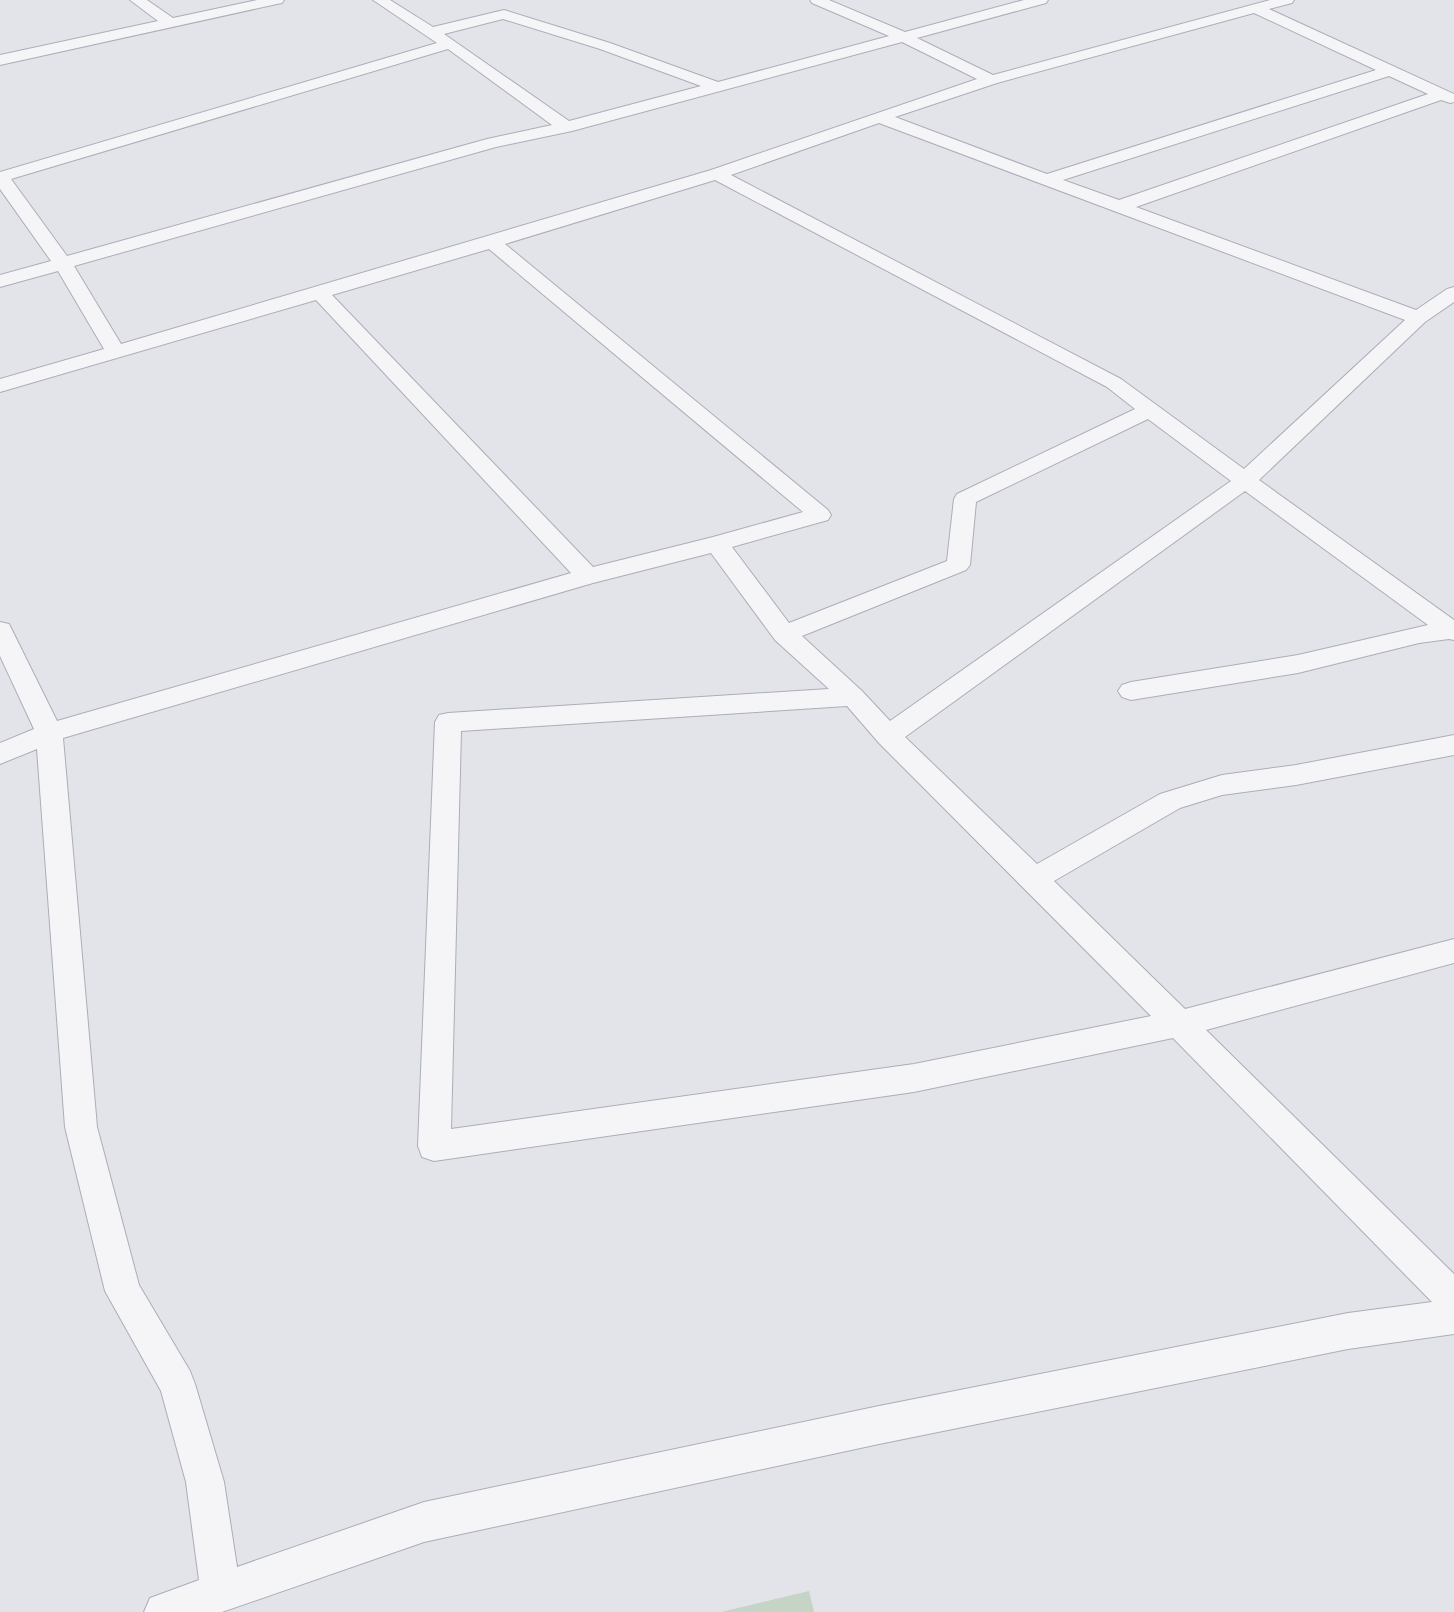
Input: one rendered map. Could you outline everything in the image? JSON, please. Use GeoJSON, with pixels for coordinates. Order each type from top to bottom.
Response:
{"type":"FeatureCollection","features":[{"type":"Feature","properties":{"kind":"street"},"geometry":{"type":"LineString","coordinates":[[137,0],[170,23]]}},
{"type":"Feature","properties":{"kind":"street"},"geometry":{"type":"LineString","coordinates":[[0,60],[277,0]]}},
{"type":"Feature","properties":{"kind":"street"},"geometry":{"type":"LineString","coordinates":[[817,0],[904,37],[991,80]]}},
{"type":"Feature","properties":{"kind":"street"},"geometry":{"type":"LineString","coordinates":[[0,281],[493,143],[566,128],[1041,0]]}},
{"type":"Feature","properties":{"kind":"street"},"geometry":{"type":"LineString","coordinates":[[0,386],[717,174],[991,80],[1287,0]]}},
{"type":"Feature","properties":{"kind":"street"},"geometry":{"type":"LineString","coordinates":[[385,1],[433,32],[566,128]]}},
{"type":"Feature","properties":{"kind":"street"},"geometry":{"type":"LineString","coordinates":[[1256,9],[1448,97]]}},
{"type":"Feature","properties":{"kind":"street"},"geometry":{"type":"LineString","coordinates":[[433,32],[504,14],[605,46],[718,86]]}},
{"type":"Feature","properties":{"kind":"street"},"geometry":{"type":"LineString","coordinates":[[116,352],[63,264],[0,177],[450,44]]}},
{"type":"Feature","properties":{"kind":"street"},"geometry":{"type":"LineString","coordinates":[[1047,179],[1391,70]]}},
{"type":"Feature","properties":{"kind":"street"},"geometry":{"type":"LineString","coordinates":[[1120,206],[1448,97]]}},
{"type":"Feature","properties":{"kind":"street"},"geometry":{"type":"LineString","coordinates":[[879,117],[1418,318]]}},
{"type":"Feature","properties":{"kind":"street"},"geometry":{"type":"LineString","coordinates":[[717,174],[1114,383],[1245,481],[1453,631]]}},
{"type":"Feature","properties":{"kind":"street"},"geometry":{"type":"LineString","coordinates":[[0,754],[49,733],[588,576],[717,544],[820,515],[492,242]]}},
{"type":"Feature","properties":{"kind":"street"},"geometry":{"type":"LineString","coordinates":[[320,292],[588,576]]}},
{"type":"Feature","properties":{"kind":"street"},"geometry":{"type":"LineString","coordinates":[[888,736],[1245,481],[1418,318],[1454,292]]}},
{"type":"Feature","properties":{"kind":"street"},"geometry":{"type":"LineString","coordinates":[[784,634],[958,565],[965,499],[1150,410]]}},
{"type":"Feature","properties":{"kind":"street"},"geometry":{"type":"LineString","coordinates":[[717,544],[784,634],[853,697],[888,736],[1034,879],[1454,1300]]}},
{"type":"Feature","properties":{"kind":"street"},"geometry":{"type":"LineString","coordinates":[[0,630],[49,733],[81,1127],[123,1291],[177,1384],[205,1482],[221,1592]]}},
{"type":"Feature","properties":{"kind":"street"},"geometry":{"type":"LineString","coordinates":[[1131,691],[1298,664],[1419,634],[1453,631]]}},
{"type":"Feature","properties":{"kind":"street"},"geometry":{"type":"LineString","coordinates":[[853,697],[448,722],[434,1146],[914,1078],[1179,1024],[1454,951]]}},
{"type":"Feature","properties":{"kind":"street"},"geometry":{"type":"LineString","coordinates":[[1034,879],[1170,801],[1222,785],[1296,775],[1454,745]]}},
{"type":"Feature","properties":{"kind":"street"},"geometry":{"type":"LineString","coordinates":[[164,1612],[424,1522],[869,1427],[1348,1331],[1454,1316]]}},
{"type":"Feature","properties":{"kind":"green space"},"geometry":{"type":"Polygon","coordinates":[[[809,1591],[814,1612],[721,1612],[809,1591]]]}}]}
